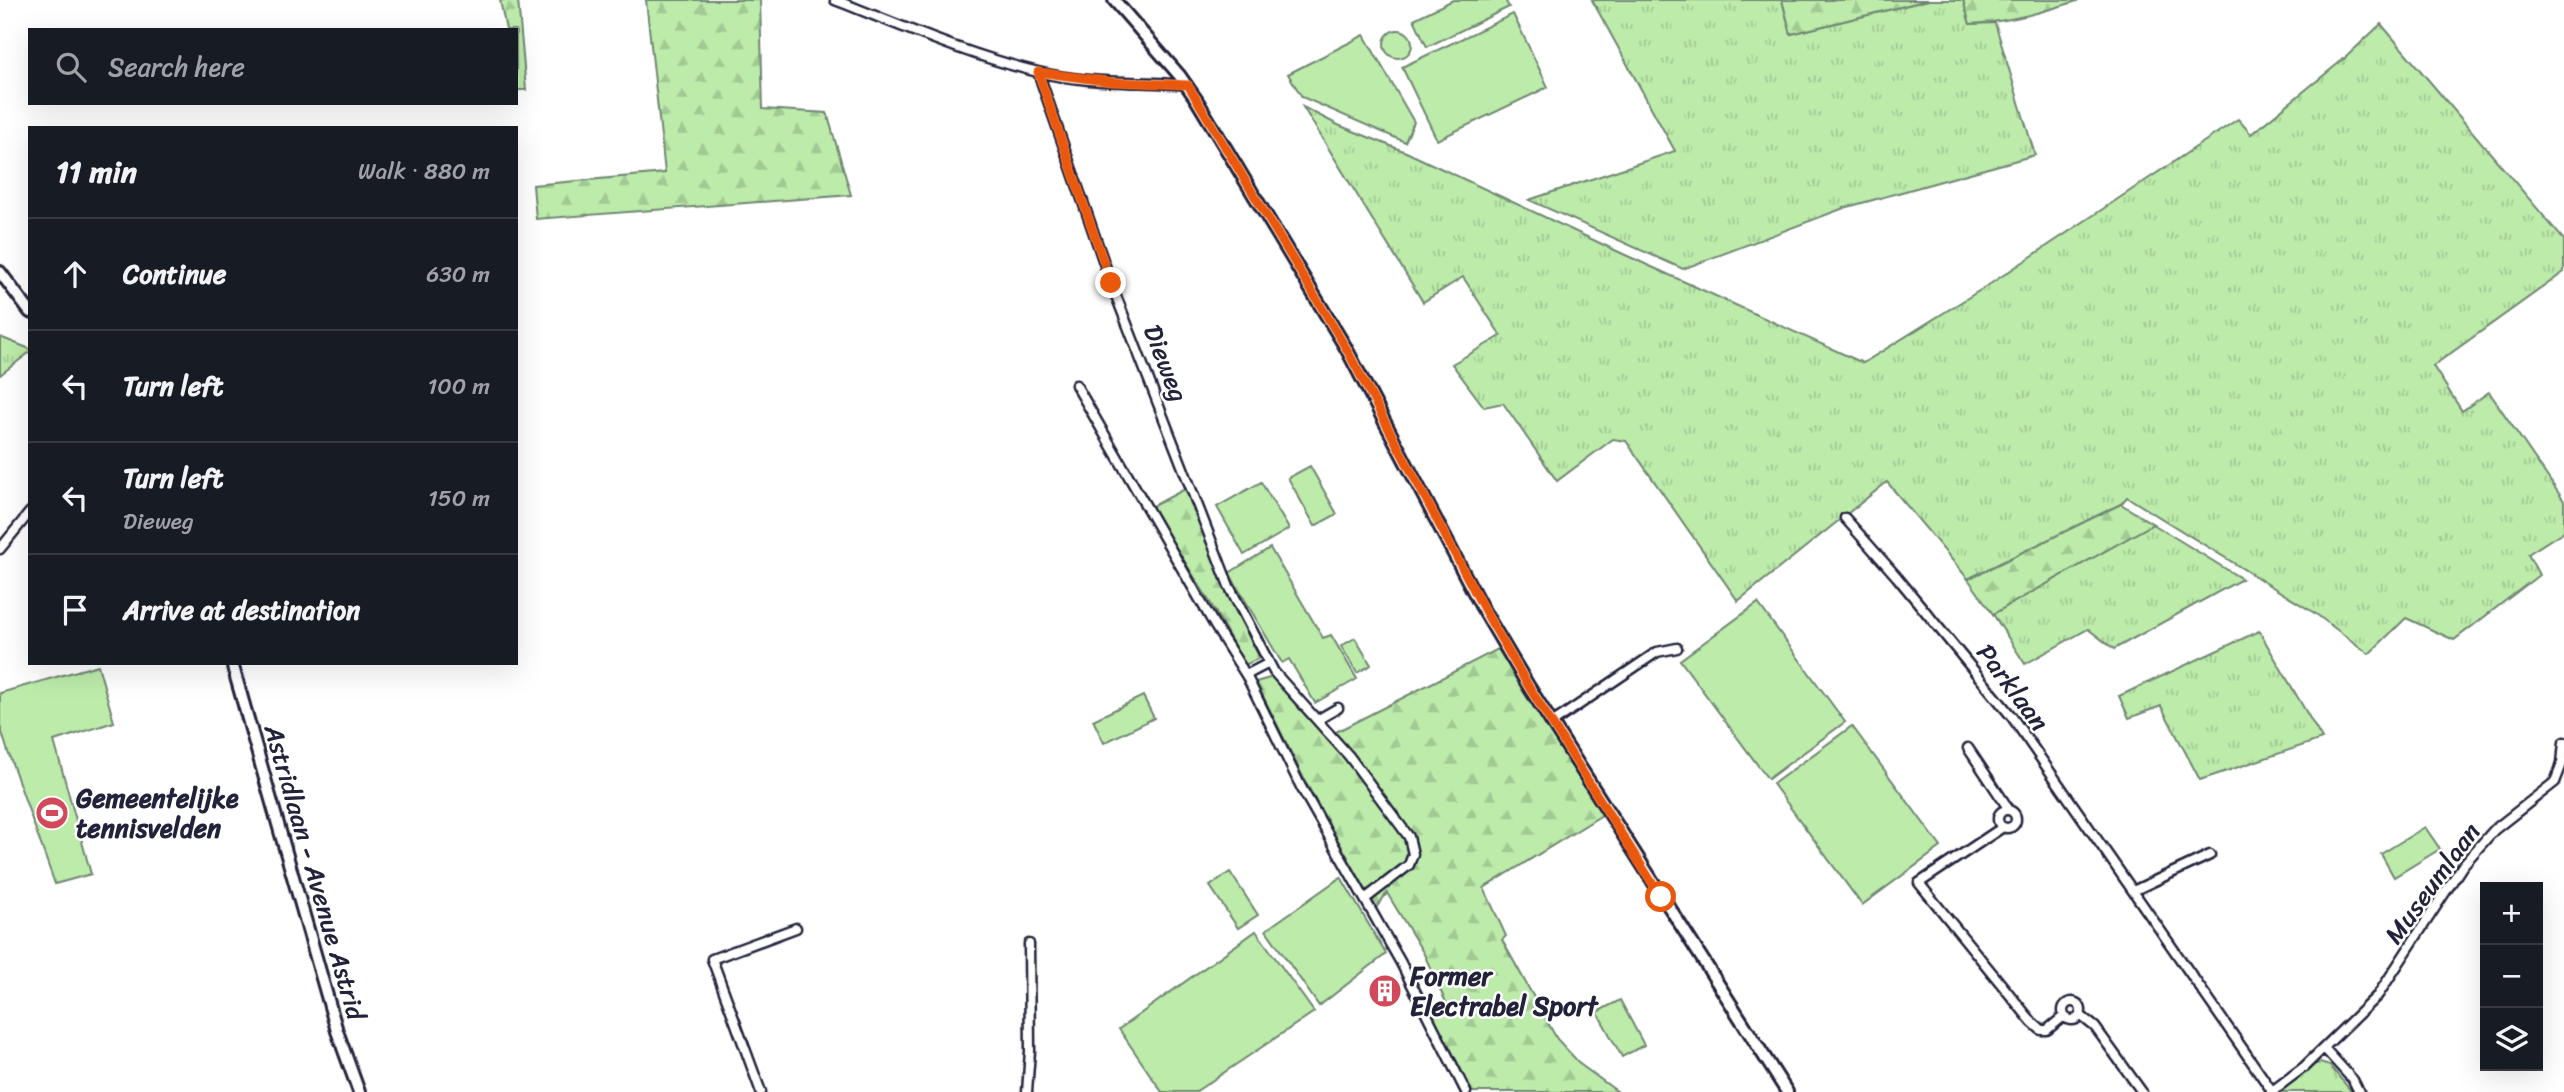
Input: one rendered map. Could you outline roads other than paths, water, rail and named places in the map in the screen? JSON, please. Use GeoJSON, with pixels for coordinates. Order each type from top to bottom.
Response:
{"type":"FeatureCollection","features":[{"type":"Feature","properties":{"kind":"street"},"geometry":{"type":"LineString","coordinates":[[835,0],[963,51],[1038,72],[1113,82],[1188,85]]}},
{"type":"Feature","properties":{"kind":"street"},"geometry":{"type":"LineString","coordinates":[[1114,0],[1188,85],[1346,348],[1481,606],[1552,723],[1787,1092]]}},
{"type":"Feature","properties":{"kind":"street","name":"Dieweg"},"geometry":{"type":"LineString","coordinates":[[1038,72],[1111,283],[1221,569],[1269,663],[1368,778],[1400,822],[1411,843],[1412,857],[1405,870],[1365,899]]}},
{"type":"Feature","properties":{"kind":"street"},"geometry":{"type":"LineString","coordinates":[[0,272],[28,309]]}},
{"type":"Feature","properties":{"kind":"street"},"geometry":{"type":"LineString","coordinates":[[1076,385],[1246,675],[1301,787],[1401,963],[1466,1092]]}},
{"type":"Feature","properties":{"kind":"street"},"geometry":{"type":"LineString","coordinates":[[0,549],[28,514]]}},
{"type":"Feature","properties":{"kind":"street","name":"Parklaan"},"geometry":{"type":"LineString","coordinates":[[1845,518],[1987,685],[2272,1092]]}},
{"type":"Feature","properties":{"kind":"street"},"geometry":{"type":"LineString","coordinates":[[1552,723],[1657,652],[1677,648]]}},
{"type":"Feature","properties":{"kind":"street"},"geometry":{"type":"LineString","coordinates":[[1246,675],[1269,663]]}},
{"type":"Feature","properties":{"kind":"street","name":"Astridlaan - Avenue Astrid"},"geometry":{"type":"LineString","coordinates":[[233,665],[337,1031],[359,1092]]}},
{"type":"Feature","properties":{"kind":"street"},"geometry":{"type":"LineString","coordinates":[[1317,720],[1338,708]]}},
{"type":"Feature","properties":{"kind":"street","name":"Museumlaan"},"geometry":{"type":"LineString","coordinates":[[2272,1092],[2324,1048],[2378,995],[2463,866],[2494,830],[2555,782],[2562,764],[2564,742]]}},
{"type":"Feature","properties":{"kind":"street"},"geometry":{"type":"LineString","coordinates":[[1968,748],[2006,804],[2007,810]]}},
{"type":"Feature","properties":{"kind":"street"},"geometry":{"type":"LineString","coordinates":[[2003,827],[1998,822],[1998,816],[2007,810],[2014,813],[2016,822],[2012,827],[2003,827],[1919,883],[2032,1022],[2041,1030],[2047,1030],[2064,1016]]}},
{"type":"Feature","properties":{"kind":"street"},"geometry":{"type":"LineString","coordinates":[[2133,891],[2210,855]]}},
{"type":"Feature","properties":{"kind":"street"},"geometry":{"type":"LineString","coordinates":[[761,1092],[712,958],[796,928]]}},
{"type":"Feature","properties":{"kind":"street"},"geometry":{"type":"LineString","coordinates":[[1027,1092],[1030,1051],[1029,943]]}},
{"type":"Feature","properties":{"kind":"street"},"geometry":{"type":"LineString","coordinates":[[2064,1016],[2064,1007],[2073,1003],[2080,1008],[2080,1015]]}},
{"type":"Feature","properties":{"kind":"street"},"geometry":{"type":"LineString","coordinates":[[2064,1016],[2073,1020],[2080,1015]]}},
{"type":"Feature","properties":{"kind":"street"},"geometry":{"type":"LineString","coordinates":[[2080,1015],[2095,1027],[2142,1092]]}},
{"type":"Feature","properties":{"kind":"street"},"geometry":{"type":"LineString","coordinates":[[2324,1048],[2353,1080],[2360,1092]]}},
{"type":"Feature","properties":{"kind":"place","name":"Gemeentelijke tennisvelden"},"geometry":{"type":"Point","coordinates":[52,813]}},
{"type":"Feature","properties":{"kind":"place","name":"Former Electrabel Sport"},"geometry":{"type":"Point","coordinates":[1385,991]}}]}
